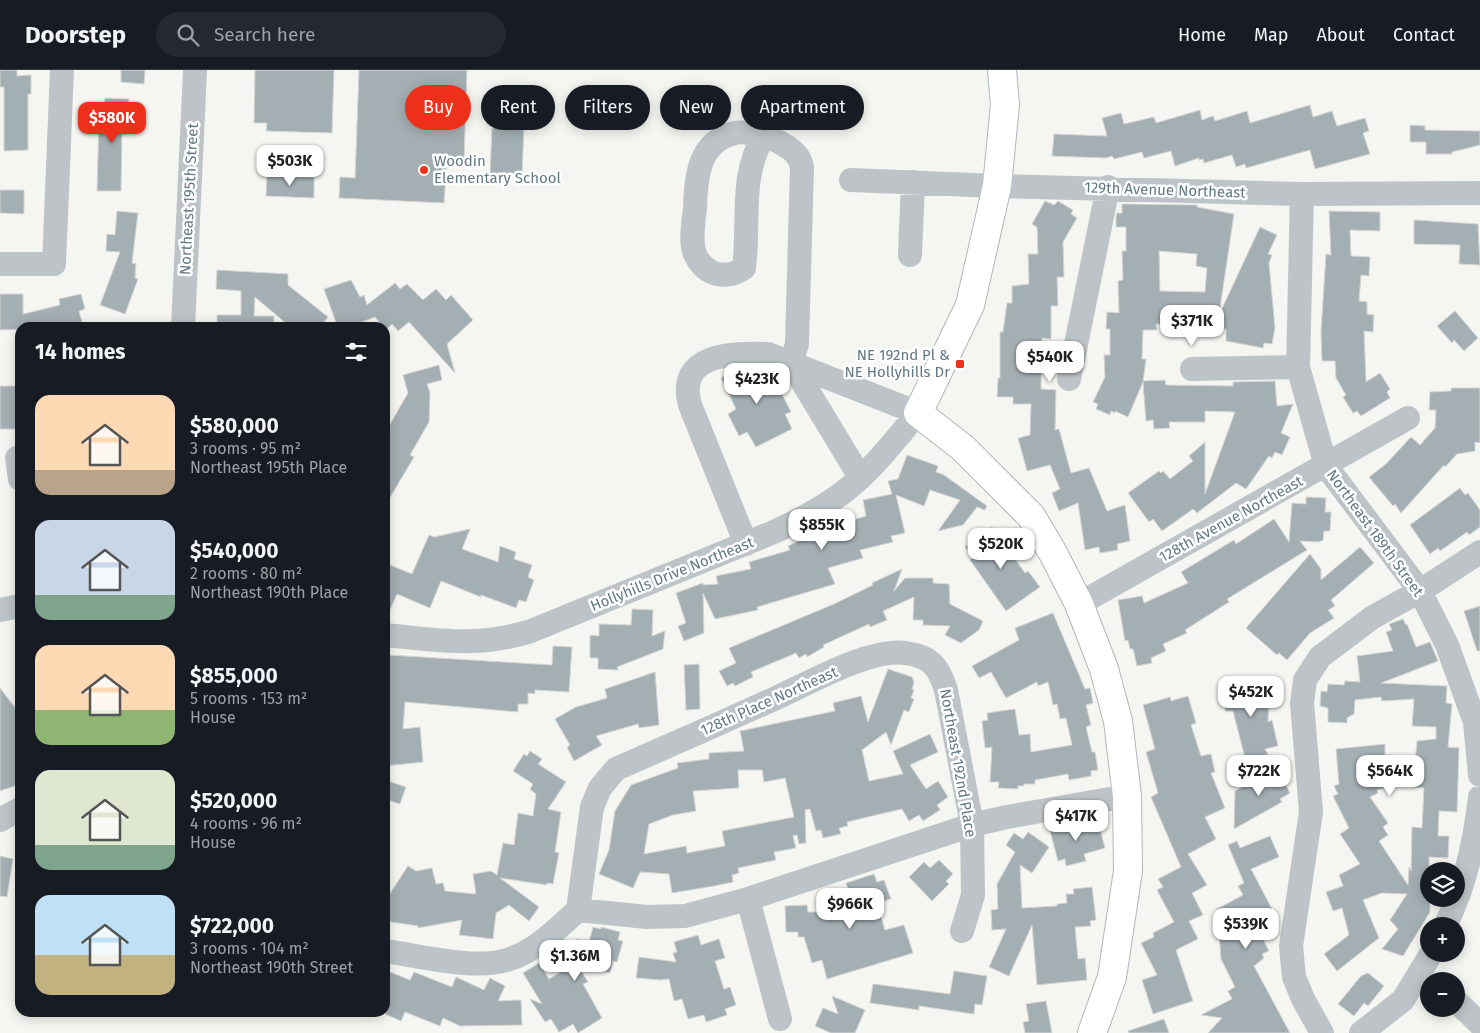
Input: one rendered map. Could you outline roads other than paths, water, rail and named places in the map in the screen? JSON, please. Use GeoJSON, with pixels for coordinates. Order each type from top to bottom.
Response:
{"type":"FeatureCollection","features":[{"type":"Feature","properties":{"kind":"main road"},"geometry":{"type":"LineString","coordinates":[[1002,70],[1005,105],[997,186],[970,305],[918,413],[963,448],[1031,516],[1079,604],[1104,669],[1118,721],[1127,796],[1126,880],[1112,976],[1092,1033]]}},
{"type":"Feature","properties":{"kind":"street"},"geometry":{"type":"LineString","coordinates":[[0,264],[54,264],[62,70]]}},
{"type":"Feature","properties":{"kind":"street","name":"Northeast 195th Street"},"geometry":{"type":"LineString","coordinates":[[183,322],[193,152],[195,70]]}},
{"type":"Feature","properties":{"kind":"street"},"geometry":{"type":"LineString","coordinates":[[764,135],[752,157],[747,187],[747,242],[744,268],[735,274],[719,276],[706,269],[695,256],[693,241],[698,167],[708,149],[736,132],[764,135],[797,156],[802,167],[797,344],[791,363],[860,477]]}},
{"type":"Feature","properties":{"kind":"street","name":"129th Avenue Northeast"},"geometry":{"type":"LineString","coordinates":[[851,180],[1302,194],[1480,193]]}},
{"type":"Feature","properties":{"kind":"street"},"geometry":{"type":"LineString","coordinates":[[910,255],[913,182]]}},
{"type":"Feature","properties":{"kind":"street"},"geometry":{"type":"LineString","coordinates":[[1069,379],[1108,188]]}},
{"type":"Feature","properties":{"kind":"street","name":"Northeast 189th Street"},"geometry":{"type":"LineString","coordinates":[[1302,194],[1298,367],[1326,466],[1420,591],[1447,645],[1474,722],[1480,775]]}},
{"type":"Feature","properties":{"kind":"street"},"geometry":{"type":"LineString","coordinates":[[746,544],[690,405],[689,379],[694,370],[704,362],[719,356],[744,353],[768,354],[918,413]]}},
{"type":"Feature","properties":{"kind":"street"},"geometry":{"type":"LineString","coordinates":[[1192,369],[1298,367]]}},
{"type":"Feature","properties":{"kind":"street","name":"Hollyhills Drive Northeast"},"geometry":{"type":"LineString","coordinates":[[390,635],[471,643],[507,639],[746,544],[811,514],[843,493],[876,462],[918,413]]}},
{"type":"Feature","properties":{"kind":"street","name":"128th Avenue Northeast"},"geometry":{"type":"LineString","coordinates":[[1079,604],[1408,418]]}},
{"type":"Feature","properties":{"kind":"street"},"geometry":{"type":"LineString","coordinates":[[1322,1033],[1302,999],[1294,977],[1291,946],[1311,812],[1302,703],[1305,680],[1320,657],[1373,617],[1420,591],[1480,552]]}},
{"type":"Feature","properties":{"kind":"street"},"geometry":{"type":"LineString","coordinates":[[0,610],[15,607]]}},
{"type":"Feature","properties":{"kind":"street","name":"128th Place Northeast"},"geometry":{"type":"LineString","coordinates":[[578,910],[592,807],[600,788],[616,770],[836,670],[877,655],[904,652],[927,659]]}},
{"type":"Feature","properties":{"kind":"street","name":"Northeast 192nd Place"},"geometry":{"type":"LineString","coordinates":[[927,659],[940,670],[946,690],[972,826],[974,895],[962,931]]}},
{"type":"Feature","properties":{"kind":"street"},"geometry":{"type":"LineString","coordinates":[[390,952],[482,965],[510,960],[547,938],[578,910],[647,917],[685,916],[748,899],[972,826],[1007,817],[1127,796]]}},
{"type":"Feature","properties":{"kind":"street"},"geometry":{"type":"LineString","coordinates":[[1450,917],[1455,907],[1474,838],[1480,797]]}},
{"type":"Feature","properties":{"kind":"street"},"geometry":{"type":"LineString","coordinates":[[748,899],[780,1019]]}},
{"type":"Feature","properties":{"kind":"street"},"geometry":{"type":"LineString","coordinates":[[1361,1033],[1403,1000],[1429,968]]}},
{"type":"Feature","properties":{"kind":"street"},"geometry":{"type":"LineString","coordinates":[[1465,1010],[1480,1024]]}},
{"type":"Feature","properties":{"kind":"place","name":"Woodin Elementary School"},"geometry":{"type":"Point","coordinates":[424,170]}},
{"type":"Feature","properties":{"kind":"place","name":"NE 192nd Pl & NE Hollyhills Dr"},"geometry":{"type":"Point","coordinates":[960,364]}}]}
